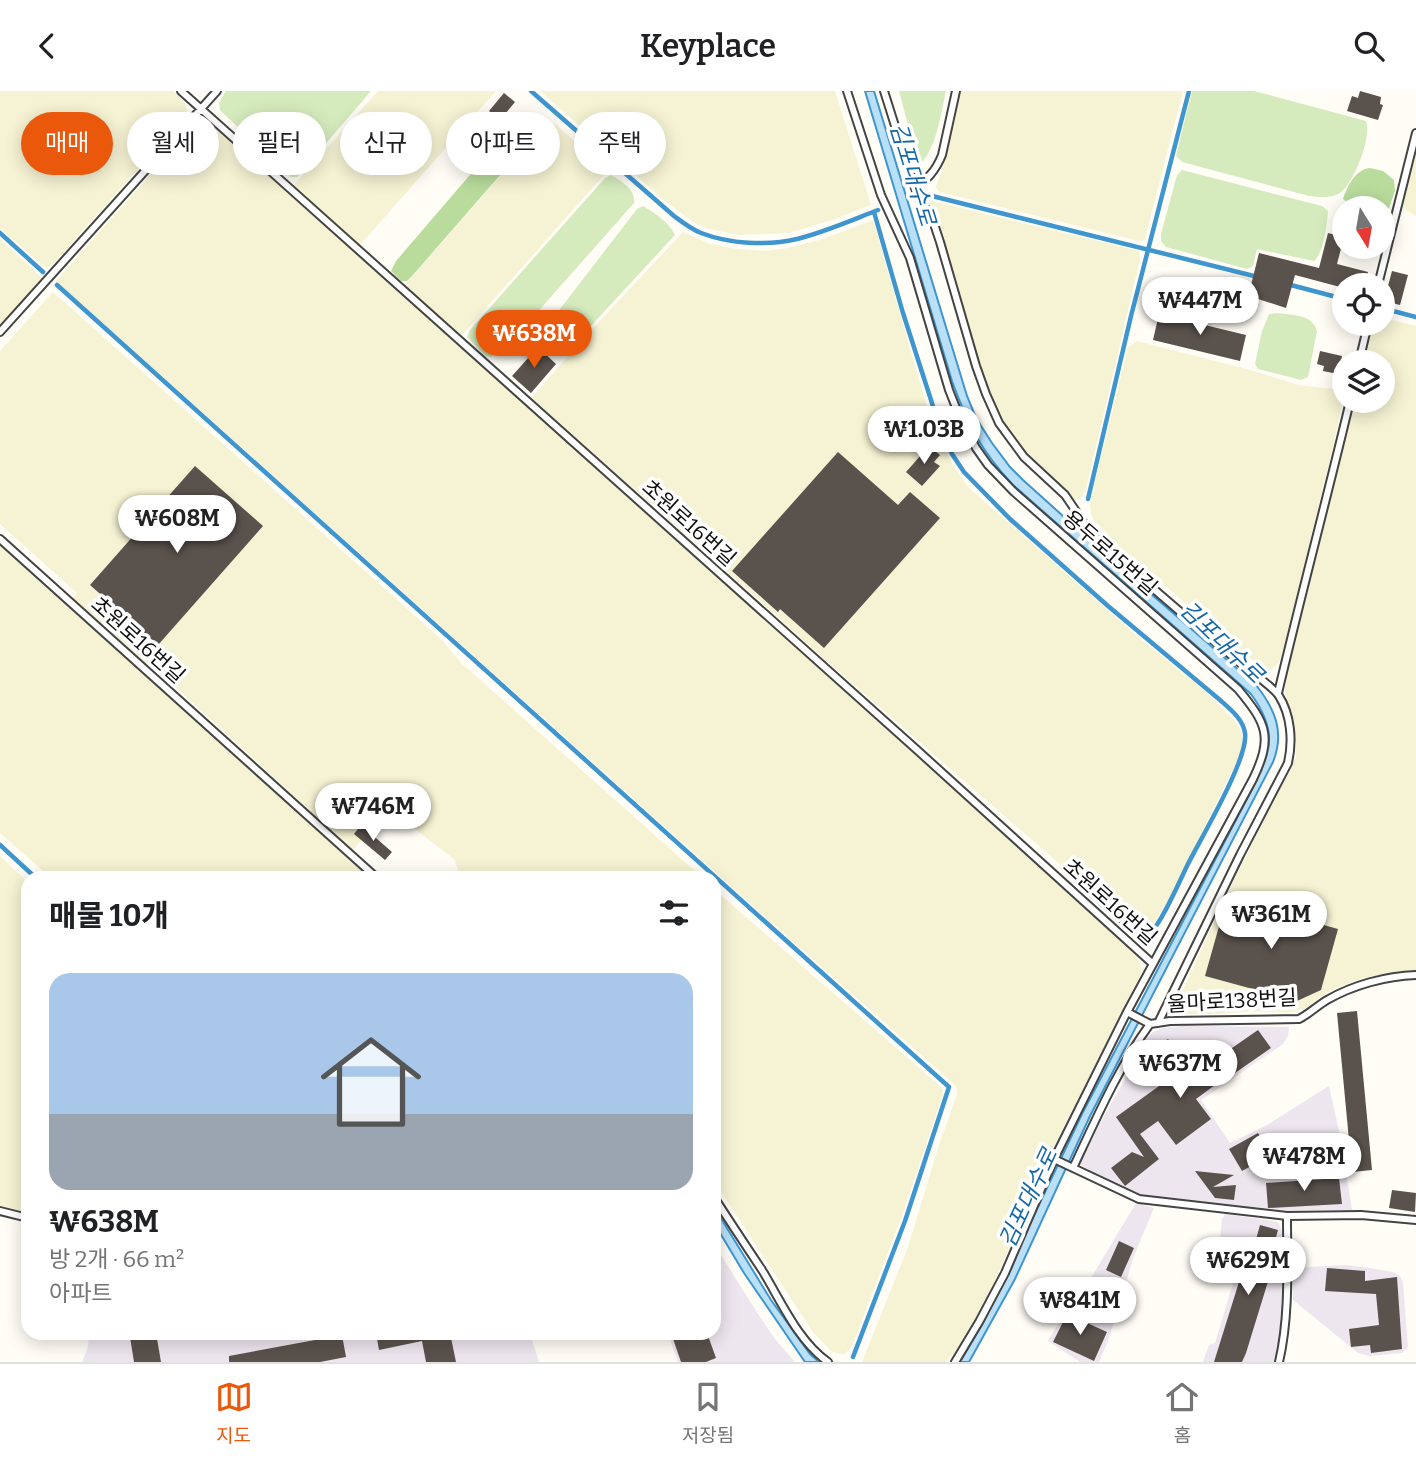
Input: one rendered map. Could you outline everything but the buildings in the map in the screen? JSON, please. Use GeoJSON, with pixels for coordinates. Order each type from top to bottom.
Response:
{"type":"FeatureCollection","features":[{"type":"Feature","properties":{"kind":"lane","name":"초원로16번길"},"geometry":{"type":"LineString","coordinates":[[181,91],[1153,964]]}},
{"type":"Feature","properties":{"kind":"lane"},"geometry":{"type":"LineString","coordinates":[[0,332],[217,91]]}},
{"type":"Feature","properties":{"kind":"lane","name":"용두로15번길"},"geometry":{"type":"LineString","coordinates":[[847,91],[881,195],[910,258],[949,390],[976,448],[1013,491],[1238,689],[1252,705],[1263,727],[1265,746],[1262,759],[1215,852],[1127,1012]]}},
{"type":"Feature","properties":{"kind":"lane"},"geometry":{"type":"LineString","coordinates":[[884,91],[915,188],[933,221],[986,394],[999,423],[1024,457],[1065,495],[1100,542],[1278,693],[1285,708],[1292,749],[1288,763],[1158,1023]]}},
{"type":"Feature","properties":{"kind":"lane"},"geometry":{"type":"LineString","coordinates":[[915,188],[926,180],[939,164],[956,91]]}},
{"type":"Feature","properties":{"kind":"lane"},"geometry":{"type":"LineString","coordinates":[[1381,273],[1416,133]]}},
{"type":"Feature","properties":{"kind":"lane"},"geometry":{"type":"LineString","coordinates":[[1278,693],[1347,413]]}},
{"type":"Feature","properties":{"kind":"lane","name":"초원로16번길"},"geometry":{"type":"LineString","coordinates":[[0,539],[369,871]]}},
{"type":"Feature","properties":{"kind":"lane","name":"율마로138번길"},"geometry":{"type":"LineString","coordinates":[[1127,1012],[1150,1024],[1170,1021],[1299,1019],[1348,990],[1378,980],[1416,975]]}},
{"type":"Feature","properties":{"kind":"lane"},"geometry":{"type":"LineString","coordinates":[[955,1362],[1005,1273],[1054,1159],[1127,1012]]}},
{"type":"Feature","properties":{"kind":"lane"},"geometry":{"type":"LineString","coordinates":[[1073,1168],[1140,1037],[1150,1024]]}},
{"type":"Feature","properties":{"kind":"lane"},"geometry":{"type":"LineString","coordinates":[[1054,1159],[1139,1199],[1287,1216],[1361,1215],[1416,1220]]}},
{"type":"Feature","properties":{"kind":"lane"},"geometry":{"type":"LineString","coordinates":[[721,1208],[795,1325],[815,1351],[828,1362]]}},
{"type":"Feature","properties":{"kind":"lane"},"geometry":{"type":"LineString","coordinates":[[0,1211],[21,1216]]}},
{"type":"Feature","properties":{"kind":"lane"},"geometry":{"type":"LineString","coordinates":[[1279,1362],[1287,1285],[1287,1216]]}},
{"type":"Feature","properties":{"kind":"shaded area"},"geometry":{"type":"Polygon","coordinates":[[[0,91],[174,91],[186,105],[187,112],[127,112],[127,175],[133,175],[47,268],[0,228],[0,91]]]}},
{"type":"Feature","properties":{"kind":"shaded area"},"geometry":{"type":"Polygon","coordinates":[[[378,91],[496,91],[477,112],[446,112],[446,148],[432,163],[432,112],[359,112],[378,91]]]}},
{"type":"Feature","properties":{"kind":"shaded area"},"geometry":{"type":"Polygon","coordinates":[[[540,91],[835,91],[871,205],[789,233],[738,235],[705,228],[665,201],[635,175],[666,175],[666,112],[574,112],[574,121],[540,91]]]}},
{"type":"Feature","properties":{"kind":"shaded area"},"geometry":{"type":"Polygon","coordinates":[[[960,91],[1183,91],[1145,238],[1142,241],[1135,240],[940,192],[936,188],[960,91]]]}},
{"type":"Feature","properties":{"kind":"shaded area"},"geometry":{"type":"Polygon","coordinates":[[[560,128],[574,140],[574,175],[604,175],[462,335],[407,288],[407,282],[501,175],[560,175],[560,128]]]}},
{"type":"Feature","properties":{"kind":"shaded area"},"geometry":{"type":"Polygon","coordinates":[[[219,130],[233,142],[233,175],[270,175],[1137,956],[1141,974],[1055,1144],[993,1285],[969,1332],[946,1362],[862,1362],[907,1250],[957,1094],[954,1084],[721,877],[721,871],[714,871],[56,281],[150,175],[219,175],[219,130]]]}},
{"type":"Feature","properties":{"kind":"shaded area"},"geometry":{"type":"Polygon","coordinates":[[[340,133],[340,175],[422,175],[360,245],[293,186],[303,175],[326,175],[326,149],[340,133]]]}},
{"type":"Feature","properties":{"kind":"shaded area"},"geometry":{"type":"Polygon","coordinates":[[[1416,146],[1416,216],[1401,207],[1416,146]]]}},
{"type":"Feature","properties":{"kind":"shaded area"},"geometry":{"type":"Polygon","coordinates":[[[932,201],[1139,251],[1140,260],[1086,489],[1082,497],[1074,501],[1017,444],[998,415],[988,392],[932,207],[927,204],[932,201]]]}},
{"type":"Feature","properties":{"kind":"shaded area"},"geometry":{"type":"Polygon","coordinates":[[[873,220],[927,407],[942,444],[969,488],[1137,636],[1208,694],[1241,730],[1243,744],[1237,761],[1169,899],[1149,931],[1133,928],[821,656],[532,398],[579,343],[683,232],[710,244],[766,251],[823,239],[873,220]]]}},
{"type":"Feature","properties":{"kind":"shaded area"},"geometry":{"type":"Polygon","coordinates":[[[0,239],[42,278],[0,326],[0,239]]]}},
{"type":"Feature","properties":{"kind":"shaded area"},"geometry":{"type":"Polygon","coordinates":[[[53,292],[442,640],[460,662],[695,871],[458,871],[455,860],[392,811],[385,813],[353,850],[157,670],[156,663],[149,667],[72,600],[77,593],[0,524],[0,351],[53,292]]]}},
{"type":"Feature","properties":{"kind":"shaded area"},"geometry":{"type":"Polygon","coordinates":[[[1395,321],[1416,326],[1416,970],[1357,980],[1334,989],[1306,1008],[1288,1013],[1250,1011],[1176,1014],[1174,1009],[1226,896],[1296,756],[1295,729],[1285,686],[1293,642],[1350,413],[1395,413],[1395,350],[1366,350],[1369,336],[1395,336],[1395,321]]]}},
{"type":"Feature","properties":{"kind":"shaded area"},"geometry":{"type":"Polygon","coordinates":[[[1137,341],[1299,385],[1332,389],[1332,413],[1340,413],[1333,447],[1286,639],[1280,660],[1270,670],[1263,669],[1252,660],[1119,546],[1091,514],[1093,491],[1128,347],[1137,341]]]}},
{"type":"Feature","properties":{"kind":"shaded area"},"geometry":{"type":"Polygon","coordinates":[[[0,546],[363,871],[43,871],[0,833],[0,546]]]}},
{"type":"Feature","properties":{"kind":"shaded area"},"geometry":{"type":"Polygon","coordinates":[[[0,856],[21,876],[21,1212],[0,1207],[0,856]]]}},
{"type":"Feature","properties":{"kind":"shaded area"},"geometry":{"type":"Polygon","coordinates":[[[721,895],[942,1088],[943,1094],[903,1213],[852,1346],[845,1354],[831,1351],[813,1332],[721,1192],[721,895]]]}},
{"type":"Feature","properties":{"kind":"shaded area"},"geometry":{"type":"Polygon","coordinates":[[[1289,1027],[1283,1044],[1201,1100],[1230,1143],[1267,1125],[1329,1086],[1352,1210],[1274,1211],[1139,1194],[1080,1164],[1146,1039],[1163,1028],[1289,1027]]]}},
{"type":"Feature","properties":{"kind":"shaded area"},"geometry":{"type":"Polygon","coordinates":[[[1136,1203],[1154,1208],[1134,1256],[1108,1341],[1099,1362],[1080,1362],[1048,1341],[1091,1278],[1136,1203]]]}},
{"type":"Feature","properties":{"kind":"shaded area"},"geometry":{"type":"Polygon","coordinates":[[[1225,1214],[1274,1221],[1279,1223],[1282,1231],[1282,1297],[1275,1362],[1203,1362],[1209,1345],[1215,1343],[1241,1256],[1220,1241],[1225,1214]]]}},
{"type":"Feature","properties":{"kind":"shaded area"},"geometry":{"type":"Polygon","coordinates":[[[721,1255],[775,1339],[795,1362],[678,1362],[670,1340],[721,1340],[721,1255]]]}},
{"type":"Feature","properties":{"kind":"shaded area"},"geometry":{"type":"Polygon","coordinates":[[[1346,1265],[1393,1272],[1400,1276],[1403,1282],[1408,1347],[1402,1353],[1369,1356],[1358,1353],[1293,1300],[1292,1268],[1346,1265]]]}},
{"type":"Feature","properties":{"kind":"shaded area"},"geometry":{"type":"Polygon","coordinates":[[[89,1340],[532,1340],[539,1362],[82,1362],[89,1340]]]}},
{"type":"Feature","properties":{"kind":"green space"},"geometry":{"type":"Polygon","coordinates":[[[226,91],[371,91],[353,112],[340,112],[340,127],[326,143],[326,112],[233,112],[233,122],[220,110],[219,103],[226,91]]]}},
{"type":"Feature","properties":{"kind":"green space"},"geometry":{"type":"Polygon","coordinates":[[[899,91],[946,91],[935,138],[922,162],[916,155],[899,91]]]}},
{"type":"Feature","properties":{"kind":"green space"},"geometry":{"type":"Polygon","coordinates":[[[1192,91],[1254,91],[1366,121],[1364,148],[1356,169],[1346,187],[1334,196],[1309,196],[1182,162],[1176,156],[1192,91]]]}},
{"type":"Feature","properties":{"kind":"green space"},"geometry":{"type":"Polygon","coordinates":[[[1365,169],[1383,171],[1394,180],[1393,196],[1344,196],[1356,175],[1365,169]]]}},
{"type":"Feature","properties":{"kind":"green space"},"geometry":{"type":"Polygon","coordinates":[[[1182,170],[1322,206],[1328,211],[1328,217],[1317,257],[1314,261],[1257,249],[1253,266],[1247,269],[1166,247],[1161,241],[1161,234],[1177,175],[1182,170]]]}},
{"type":"Feature","properties":{"kind":"green space"},"geometry":{"type":"Polygon","coordinates":[[[500,175],[412,276],[407,281],[401,281],[391,271],[396,261],[469,176],[500,175]]]}},
{"type":"Feature","properties":{"kind":"green space"},"geometry":{"type":"Polygon","coordinates":[[[611,175],[624,183],[633,194],[634,203],[526,325],[491,357],[485,356],[467,337],[470,330],[605,178],[611,175]]]}},
{"type":"Feature","properties":{"kind":"green space"},"geometry":{"type":"Polygon","coordinates":[[[643,206],[666,222],[675,235],[565,354],[555,350],[542,338],[543,331],[637,209],[643,206]]]}},
{"type":"Feature","properties":{"kind":"green space"},"geometry":{"type":"Polygon","coordinates":[[[1269,314],[1306,318],[1315,325],[1317,331],[1308,377],[1301,380],[1258,369],[1255,364],[1262,331],[1269,314]]]}},
{"type":"Feature","properties":{"kind":"water"},"geometry":{"type":"Polygon","coordinates":[[[865,91],[874,91],[967,396],[976,418],[992,443],[1023,480],[1256,685],[1273,712],[1278,731],[1273,762],[1090,1116],[1015,1279],[969,1362],[960,1362],[983,1323],[1082,1114],[1249,795],[1266,756],[1269,733],[1260,708],[1251,694],[1013,485],[984,449],[952,381],[865,91]]]}},
{"type":"Feature","properties":{"kind":"water"},"geometry":{"type":"Polygon","coordinates":[[[721,1218],[771,1300],[810,1354],[819,1362],[805,1362],[721,1235],[721,1218]]]}},
{"type":"Feature","properties":{"kind":"waterway"},"geometry":{"type":"LineString","coordinates":[[531,91],[674,216],[712,237],[736,242],[785,241],[818,233],[878,210]]}},
{"type":"Feature","properties":{"kind":"waterway"},"geometry":{"type":"LineString","coordinates":[[1088,499],[1131,316],[1189,91]]}},
{"type":"Feature","properties":{"kind":"waterway","name":"김포대수로"},"geometry":{"type":"LineString","coordinates":[[928,195],[1258,277]]}},
{"type":"Feature","properties":{"kind":"waterway"},"geometry":{"type":"LineString","coordinates":[[874,212],[940,428],[964,472],[1010,519],[1228,707],[1244,728],[1244,745],[1232,779],[1167,908],[1153,930],[1144,934],[1131,929],[1089,893]]}},
{"type":"Feature","properties":{"kind":"waterway"},"geometry":{"type":"LineString","coordinates":[[0,233],[43,272]]}},
{"type":"Feature","properties":{"kind":"waterway"},"geometry":{"type":"LineString","coordinates":[[1287,284],[1332,296]]}},
{"type":"Feature","properties":{"kind":"waterway"},"geometry":{"type":"LineString","coordinates":[[57,285],[709,871]]}},
{"type":"Feature","properties":{"kind":"waterway"},"geometry":{"type":"LineString","coordinates":[[1395,311],[1416,317]]}},
{"type":"Feature","properties":{"kind":"waterway"},"geometry":{"type":"LineString","coordinates":[[0,845],[28,871]]}},
{"type":"Feature","properties":{"kind":"waterway"},"geometry":{"type":"LineString","coordinates":[[721,882],[949,1087],[905,1221],[853,1357]]}}]}
